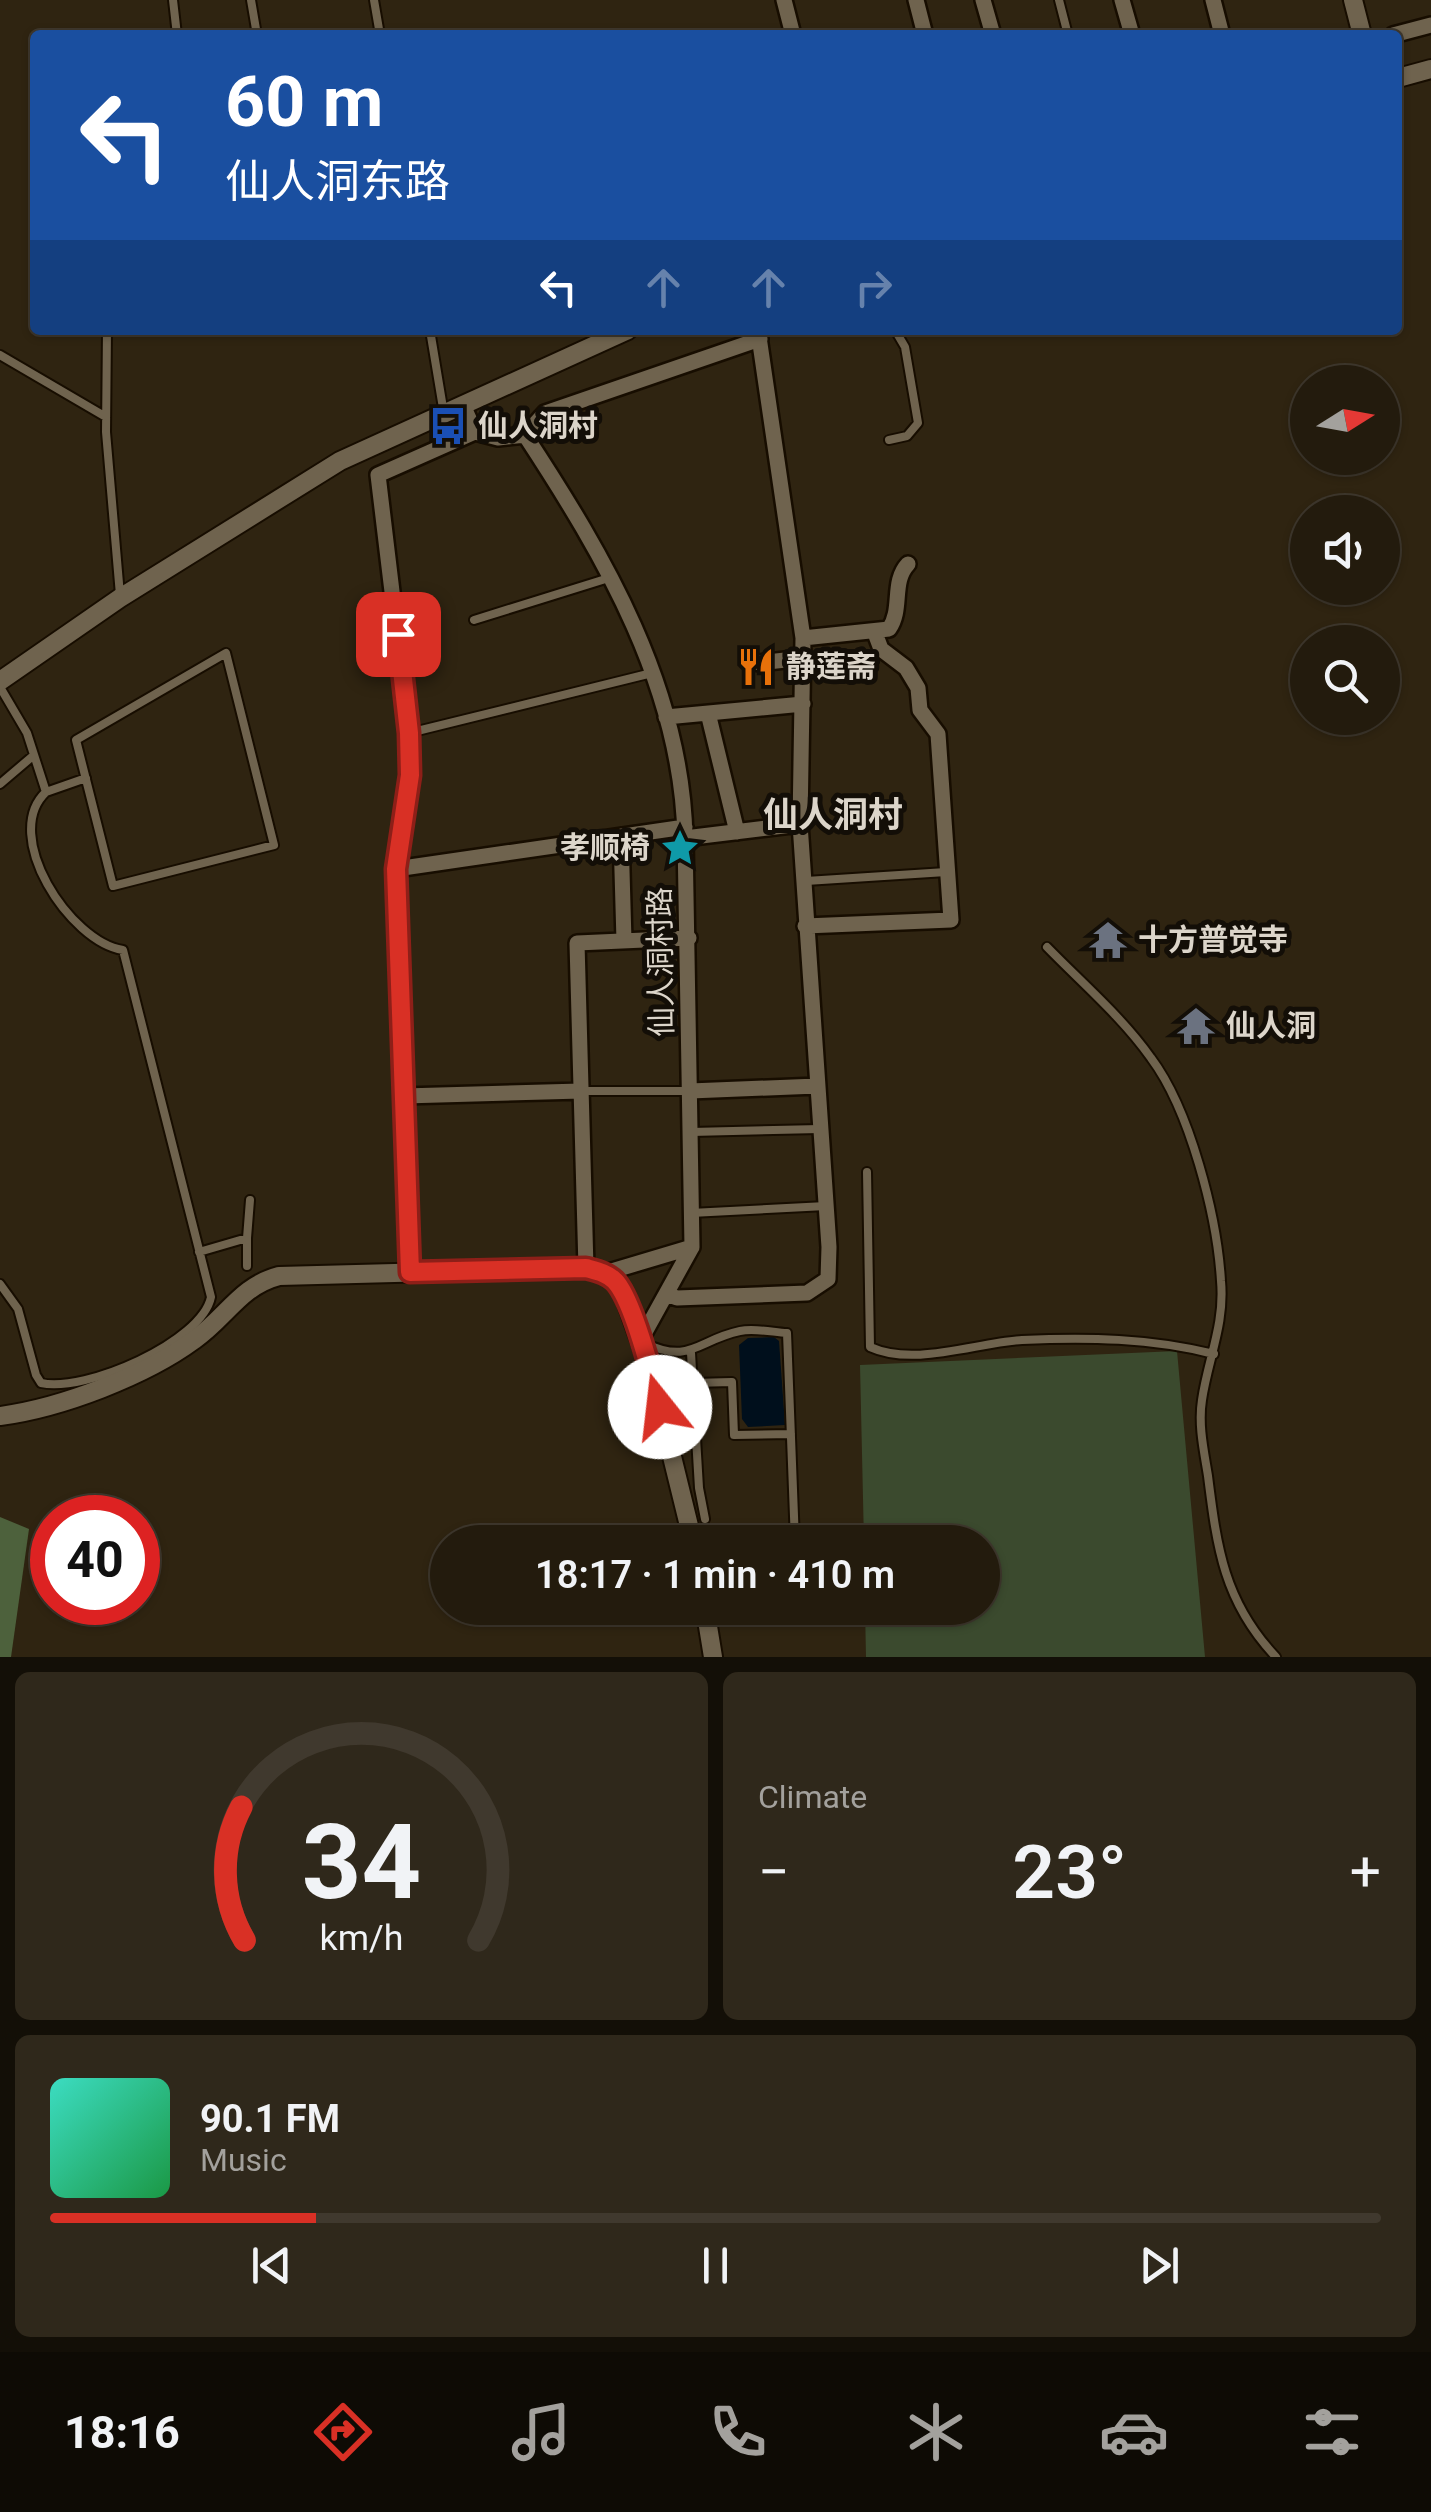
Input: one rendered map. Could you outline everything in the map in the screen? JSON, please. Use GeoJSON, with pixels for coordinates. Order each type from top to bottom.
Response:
{"type":"FeatureCollection","features":[{"type":"Feature","properties":{"kind":"street"},"geometry":{"type":"LineString","coordinates":[[784,0],[791,30]]}},
{"type":"Feature","properties":{"kind":"street"},"geometry":{"type":"LineString","coordinates":[[916,0],[925,30]]}},
{"type":"Feature","properties":{"kind":"street"},"geometry":{"type":"LineString","coordinates":[[983,0],[992,30]]}},
{"type":"Feature","properties":{"kind":"street"},"geometry":{"type":"LineString","coordinates":[[1122,0],[1131,30]]}},
{"type":"Feature","properties":{"kind":"street"},"geometry":{"type":"LineString","coordinates":[[1212,0],[1221,30]]}},
{"type":"Feature","properties":{"kind":"street"},"geometry":{"type":"LineString","coordinates":[[1353,0],[1361,30]]}},
{"type":"Feature","properties":{"kind":"street"},"geometry":{"type":"LineString","coordinates":[[1402,33],[1431,24]]}},
{"type":"Feature","properties":{"kind":"street"},"geometry":{"type":"LineString","coordinates":[[1402,77],[1431,69]]}},
{"type":"Feature","properties":{"kind":"street"},"geometry":{"type":"LineString","coordinates":[[0,684],[120,598],[340,461],[617,335]]}},
{"type":"Feature","properties":{"kind":"street"},"geometry":{"type":"LineString","coordinates":[[410,1272],[396,869],[410,775],[409,733],[378,476],[474,432],[498,438],[525,435],[545,413],[759,335],[803,638],[801,882],[828,1279],[807,1293],[678,1298],[668,1295]]}},
{"type":"Feature","properties":{"kind":"street"},"geometry":{"type":"LineString","coordinates":[[462,405],[474,432]]}},
{"type":"Feature","properties":{"kind":"street","name":"仙人洞村路"},"geometry":{"type":"LineString","coordinates":[[525,435],[612,576],[652,673],[676,751],[685,832],[689,938],[692,1248]]}},
{"type":"Feature","properties":{"kind":"street"},"geometry":{"type":"LineString","coordinates":[[803,638],[889,630],[895,620],[902,572],[908,564]]}},
{"type":"Feature","properties":{"kind":"street"},"geometry":{"type":"LineString","coordinates":[[805,926],[951,920],[938,734],[920,710],[918,688],[906,668],[882,649],[875,633]]}},
{"type":"Feature","properties":{"kind":"street"},"geometry":{"type":"LineString","coordinates":[[759,664],[802,658]]}},
{"type":"Feature","properties":{"kind":"street"},"geometry":{"type":"LineString","coordinates":[[666,716],[803,704]]}},
{"type":"Feature","properties":{"kind":"street"},"geometry":{"type":"LineString","coordinates":[[708,712],[737,832]]}},
{"type":"Feature","properties":{"kind":"street"},"geometry":{"type":"LineString","coordinates":[[396,869],[621,836],[737,832],[800,824]]}},
{"type":"Feature","properties":{"kind":"street"},"geometry":{"type":"LineString","coordinates":[[621,836],[624,941]]}},
{"type":"Feature","properties":{"kind":"street"},"geometry":{"type":"LineString","coordinates":[[596,1271],[581,1092],[576,943],[689,938]]}},
{"type":"Feature","properties":{"kind":"street"},"geometry":{"type":"LineString","coordinates":[[690,1091],[816,1086]]}},
{"type":"Feature","properties":{"kind":"street"},"geometry":{"type":"LineString","coordinates":[[404,1096],[581,1092]]}},
{"type":"Feature","properties":{"kind":"street"},"geometry":{"type":"LineString","coordinates":[[0,1416],[112,1384],[153,1364],[194,1340],[260,1280],[410,1272],[596,1271],[692,1248]]}},
{"type":"Feature","properties":{"kind":"street"},"geometry":{"type":"LineString","coordinates":[[640,1341],[692,1248]]}},
{"type":"Feature","properties":{"kind":"street"},"geometry":{"type":"LineString","coordinates":[[596,1271],[618,1284],[640,1341],[689,1525]]}},
{"type":"Feature","properties":{"kind":"street"},"geometry":{"type":"LineString","coordinates":[[708,1625],[713,1657]]}},
{"type":"Feature","properties":{"kind":"lane"},"geometry":{"type":"LineString","coordinates":[[173,0],[177,30]]}},
{"type":"Feature","properties":{"kind":"lane"},"geometry":{"type":"LineString","coordinates":[[251,0],[256,30]]}},
{"type":"Feature","properties":{"kind":"lane"},"geometry":{"type":"LineString","coordinates":[[374,0],[379,30]]}},
{"type":"Feature","properties":{"kind":"lane"},"geometry":{"type":"LineString","coordinates":[[1058,0],[1067,30]]}},
{"type":"Feature","properties":{"kind":"lane"},"geometry":{"type":"LineString","coordinates":[[107,335],[110,504],[120,598]]}},
{"type":"Feature","properties":{"kind":"lane"},"geometry":{"type":"LineString","coordinates":[[431,335],[444,414]]}},
{"type":"Feature","properties":{"kind":"lane"},"geometry":{"type":"LineString","coordinates":[[889,440],[907,436],[918,423],[905,347],[899,335]]}},
{"type":"Feature","properties":{"kind":"lane"},"geometry":{"type":"LineString","coordinates":[[0,355],[106,417]]}},
{"type":"Feature","properties":{"kind":"lane"},"geometry":{"type":"LineString","coordinates":[[474,620],[612,576]]}},
{"type":"Feature","properties":{"kind":"lane"},"geometry":{"type":"LineString","coordinates":[[226,654],[274,845],[113,886],[86,778],[76,740],[226,654]]}},
{"type":"Feature","properties":{"kind":"lane"},"geometry":{"type":"LineString","coordinates":[[409,733],[652,673]]}},
{"type":"Feature","properties":{"kind":"lane"},"geometry":{"type":"LineString","coordinates":[[0,684],[27,733],[46,792]]}},
{"type":"Feature","properties":{"kind":"lane"},"geometry":{"type":"LineString","coordinates":[[0,784],[34,755]]}},
{"type":"Feature","properties":{"kind":"lane"},"geometry":{"type":"LineString","coordinates":[[0,1284],[18,1309],[36,1375],[42,1383],[66,1384],[96,1378],[141,1359],[196,1326],[208,1312],[211,1298],[122,950],[106,948],[62,909],[43,877],[30,831],[34,803],[46,792],[86,778]]}},
{"type":"Feature","properties":{"kind":"lane"},"geometry":{"type":"LineString","coordinates":[[801,882],[950,872]]}},
{"type":"Feature","properties":{"kind":"lane"},"geometry":{"type":"LineString","coordinates":[[1047,947],[1144,1048],[1182,1114],[1194,1149],[1221,1276],[1223,1308],[1202,1399],[1201,1423],[1217,1545],[1238,1608],[1276,1657]]}},
{"type":"Feature","properties":{"kind":"lane"},"geometry":{"type":"LineString","coordinates":[[581,1092],[690,1091]]}},
{"type":"Feature","properties":{"kind":"lane"},"geometry":{"type":"LineString","coordinates":[[691,1132],[820,1129]]}},
{"type":"Feature","properties":{"kind":"lane"},"geometry":{"type":"LineString","coordinates":[[867,1172],[870,1347],[902,1356],[996,1342],[1099,1339],[1168,1342],[1214,1354]]}},
{"type":"Feature","properties":{"kind":"lane"},"geometry":{"type":"LineString","coordinates":[[247,1266],[250,1200]]}},
{"type":"Feature","properties":{"kind":"lane"},"geometry":{"type":"LineString","coordinates":[[691,1213],[826,1206]]}},
{"type":"Feature","properties":{"kind":"lane"},"geometry":{"type":"LineString","coordinates":[[199,1252],[247,1238]]}},
{"type":"Feature","properties":{"kind":"lane"},"geometry":{"type":"LineString","coordinates":[[640,1341],[666,1354],[691,1353],[743,1330],[787,1333],[793,1525]]}},
{"type":"Feature","properties":{"kind":"lane"},"geometry":{"type":"LineString","coordinates":[[691,1353],[698,1488],[705,1519]]}},
{"type":"Feature","properties":{"kind":"lane"},"geometry":{"type":"LineString","coordinates":[[692,1383],[732,1382],[734,1435],[790,1434]]}},
{"type":"Feature","properties":{"kind":"green space"},"geometry":{"type":"Polygon","coordinates":[[[1177,1351],[1205,1657],[866,1657],[865,1625],[1000,1625],[1000,1525],[864,1525],[860,1365],[1177,1351]]]}},
{"type":"Feature","properties":{"kind":"green space"},"geometry":{"type":"Polygon","coordinates":[[[0,1517],[29,1529],[11,1657],[0,1657],[0,1517]]]}},
{"type":"Feature","properties":{"kind":"water"},"geometry":{"type":"Polygon","coordinates":[[[774,1337],[779,1341],[785,1425],[748,1427],[742,1419],[739,1345],[748,1338],[774,1337]]]}},
{"type":"Feature","properties":{"kind":"place","name":"仙人洞村"},"geometry":{"type":"Point","coordinates":[448,426]}},
{"type":"Feature","properties":{"kind":"place","name":"静莲斋"},"geometry":{"type":"Point","coordinates":[756,667]}},
{"type":"Feature","properties":{"kind":"place","name":"孝顺椅"},"geometry":{"type":"Point","coordinates":[680,848]}},
{"type":"Feature","properties":{"kind":"place","name":"十方普觉寺"},"geometry":{"type":"Point","coordinates":[1108,940]}},
{"type":"Feature","properties":{"kind":"place","name":"仙人洞"},"geometry":{"type":"Point","coordinates":[1196,1026]}},
{"type":"Feature","properties":{"kind":"district","name":"仙人洞村"},"geometry":{"type":"Point","coordinates":[833,815]}},
{"type":"Feature","properties":{"kind":"route"},"geometry":{"type":"LineString","coordinates":[[398,634],[410,775],[396,869],[410,1272],[586,1268],[605,1273],[618,1284],[626,1302],[660,1407]]}}]}
